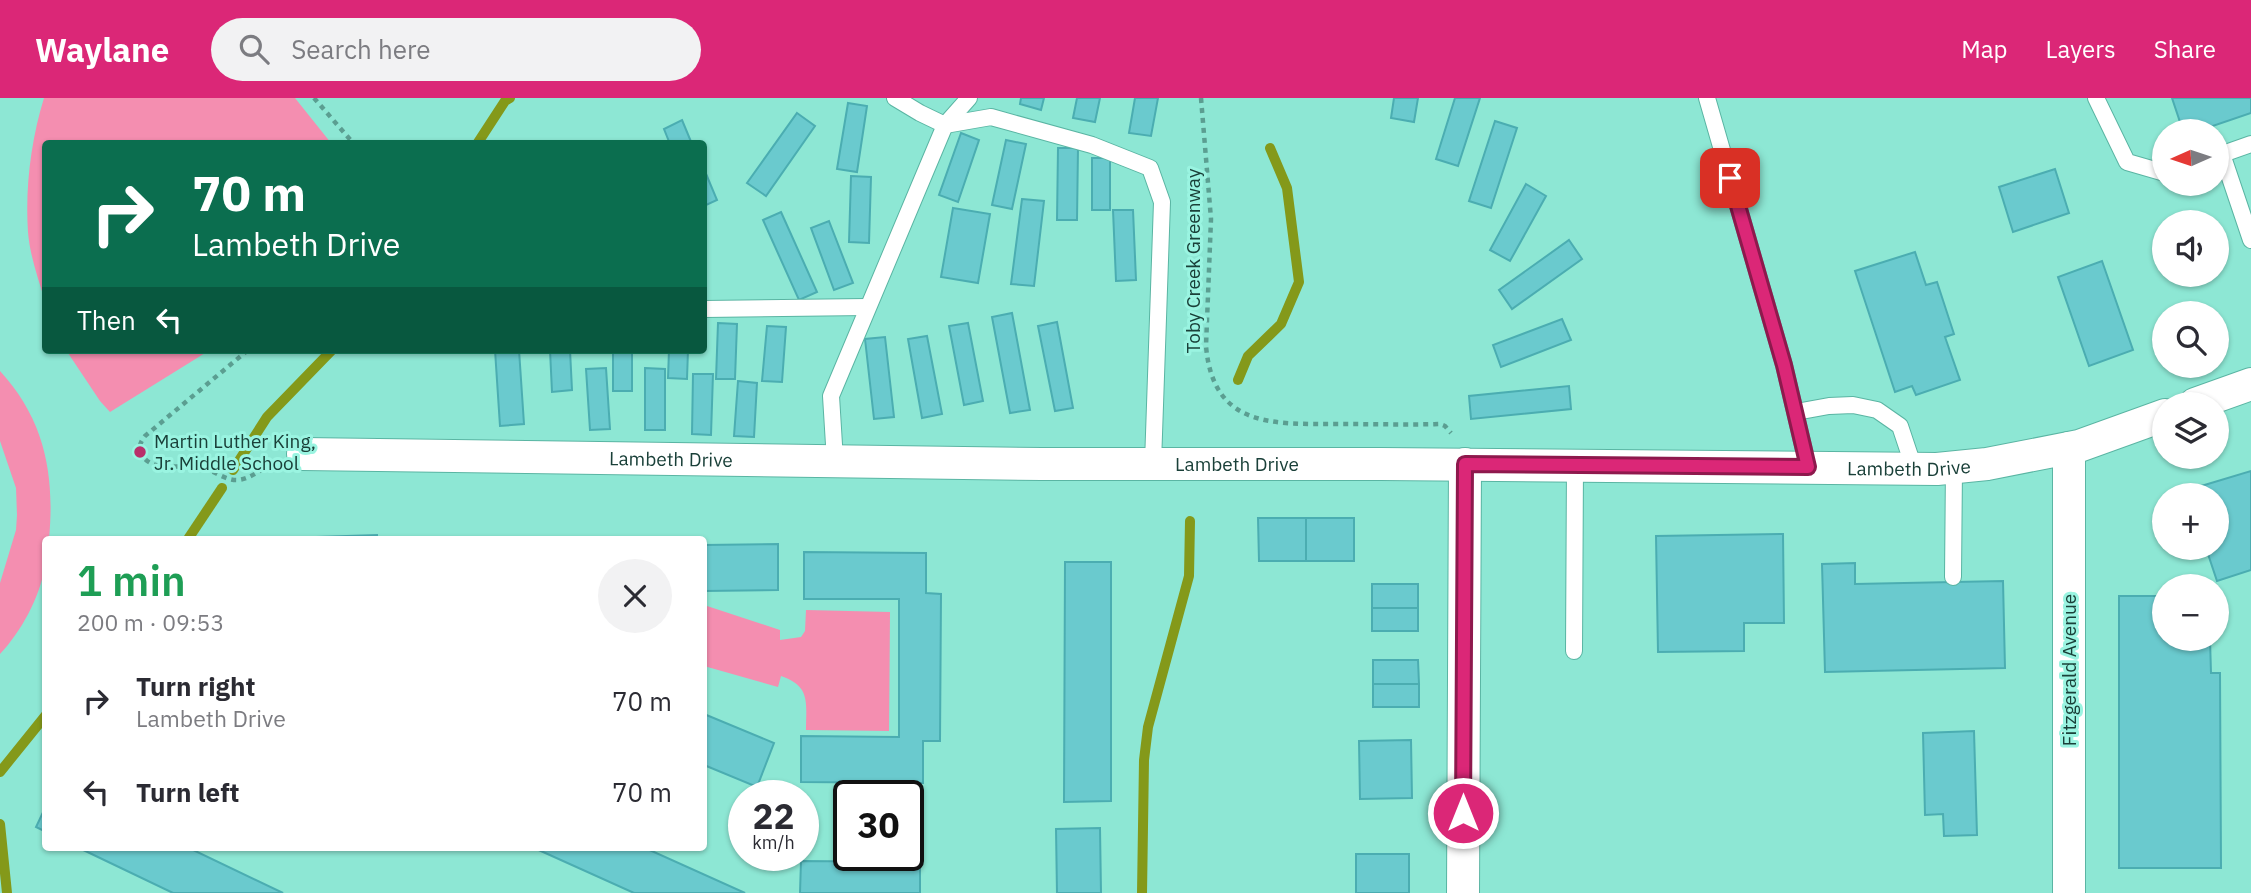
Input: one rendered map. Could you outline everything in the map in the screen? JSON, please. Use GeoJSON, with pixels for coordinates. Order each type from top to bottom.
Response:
{"type":"FeatureCollection","features":[{"type":"Feature","properties":{"kind":"street"},"geometry":{"type":"LineString","coordinates":[[2229,392],[2251,384]]}},
{"type":"Feature","properties":{"kind":"street","name":"Lambeth Drive"},"geometry":{"type":"LineString","coordinates":[[303,454],[835,461],[1914,468],[1987,464],[2069,448],[2152,419]]}},
{"type":"Feature","properties":{"kind":"street","name":"Fitzgerald Avenue"},"geometry":{"type":"LineString","coordinates":[[2069,448],[2069,893]]}},
{"type":"Feature","properties":{"kind":"street"},"geometry":{"type":"LineString","coordinates":[[1463,893],[1465,464]]}},
{"type":"Feature","properties":{"kind":"lane"},"geometry":{"type":"LineString","coordinates":[[894,98],[945,125],[991,117],[1092,145],[1150,167],[1162,202],[1159,463]]}},
{"type":"Feature","properties":{"kind":"lane"},"geometry":{"type":"LineString","coordinates":[[835,461],[831,396],[945,125],[969,98]]}},
{"type":"Feature","properties":{"kind":"lane"},"geometry":{"type":"LineString","coordinates":[[1707,98],[1796,412],[1808,467]]}},
{"type":"Feature","properties":{"kind":"lane"},"geometry":{"type":"LineString","coordinates":[[2096,98],[2127,162],[2152,169]]}},
{"type":"Feature","properties":{"kind":"lane"},"geometry":{"type":"LineString","coordinates":[[2230,151],[2251,144]]}},
{"type":"Feature","properties":{"kind":"lane"},"geometry":{"type":"LineString","coordinates":[[2230,182],[2251,240]]}},
{"type":"Feature","properties":{"kind":"lane"},"geometry":{"type":"LineString","coordinates":[[707,309],[867,307]]}},
{"type":"Feature","properties":{"kind":"lane"},"geometry":{"type":"LineString","coordinates":[[1796,412],[1853,405],[1877,410],[1900,426],[1914,468]]}},
{"type":"Feature","properties":{"kind":"lane"},"geometry":{"type":"LineString","coordinates":[[1574,651],[1575,465]]}},
{"type":"Feature","properties":{"kind":"lane"},"geometry":{"type":"LineString","coordinates":[[1953,577],[1954,467]]}},
{"type":"Feature","properties":{"kind":"path"},"geometry":{"type":"LineString","coordinates":[[314,98],[351,140]]}},
{"type":"Feature","properties":{"kind":"path","name":"Toby Creek Greenway"},"geometry":{"type":"LineString","coordinates":[[1201,98],[1211,219],[1206,346],[1213,380],[1221,394],[1244,413],[1273,424],[1366,424]]}},
{"type":"Feature","properties":{"kind":"path"},"geometry":{"type":"LineString","coordinates":[[243,354],[145,436],[140,449],[143,457],[158,465],[194,465],[234,481],[246,478],[265,467],[290,463],[303,454]]}},
{"type":"Feature","properties":{"kind":"shaded area"},"geometry":{"type":"Polygon","coordinates":[[[44,98],[295,98],[329,140],[42,140],[42,291],[31,250],[27,215],[30,164],[44,98]]]}},
{"type":"Feature","properties":{"kind":"shaded area"},"geometry":{"type":"Polygon","coordinates":[[[69,354],[204,354],[110,412],[69,354]]]}},
{"type":"Feature","properties":{"kind":"shaded area"},"geometry":{"type":"Polygon","coordinates":[[[0,371],[27,409],[44,449],[50,515],[49,536],[42,536],[42,578],[39,590],[22,625],[0,654],[0,583],[16,530],[17,515],[16,488],[0,441],[0,371]]]}},
{"type":"Feature","properties":{"kind":"shaded area"},"geometry":{"type":"Polygon","coordinates":[[[707,606],[780,630],[780,640],[801,637],[805,631],[806,610],[890,612],[889,731],[806,730],[805,697],[802,690],[791,680],[781,676],[778,687],[707,667],[707,606]]]}},
{"type":"Feature","properties":{"kind":"building"},"geometry":{"type":"Polygon","coordinates":[[[1021,98],[1044,98],[1041,110],[1020,104],[1021,98]]]}},
{"type":"Feature","properties":{"kind":"building"},"geometry":{"type":"Polygon","coordinates":[[[1077,98],[1100,98],[1095,122],[1073,118],[1077,98]]]}},
{"type":"Feature","properties":{"kind":"building"},"geometry":{"type":"Polygon","coordinates":[[[1135,98],[1158,98],[1151,136],[1129,133],[1135,98]]]}},
{"type":"Feature","properties":{"kind":"building"},"geometry":{"type":"Polygon","coordinates":[[[1394,98],[1418,98],[1414,122],[1391,118],[1394,98]]]}},
{"type":"Feature","properties":{"kind":"building"},"geometry":{"type":"Polygon","coordinates":[[[1455,98],[1480,98],[1458,166],[1436,159],[1455,98]]]}},
{"type":"Feature","properties":{"kind":"building"},"geometry":{"type":"Polygon","coordinates":[[[2172,98],[2251,98],[2251,113],[2230,120],[2179,119],[2172,98]]]}},
{"type":"Feature","properties":{"kind":"building"},"geometry":{"type":"Polygon","coordinates":[[[848,103],[867,106],[857,172],[837,169],[848,103]]]}},
{"type":"Feature","properties":{"kind":"building"},"geometry":{"type":"Polygon","coordinates":[[[797,113],[815,126],[766,196],[747,183],[797,113]]]}},
{"type":"Feature","properties":{"kind":"building"},"geometry":{"type":"Polygon","coordinates":[[[682,120],[690,140],[668,140],[664,129],[682,120]]]}},
{"type":"Feature","properties":{"kind":"building"},"geometry":{"type":"Polygon","coordinates":[[[1495,121],[1517,128],[1491,208],[1469,201],[1495,121]]]}},
{"type":"Feature","properties":{"kind":"building"},"geometry":{"type":"Polygon","coordinates":[[[961,133],[979,140],[958,202],[939,195],[961,133]]]}},
{"type":"Feature","properties":{"kind":"building"},"geometry":{"type":"Polygon","coordinates":[[[1006,140],[1026,144],[1012,209],[992,205],[1006,140]]]}},
{"type":"Feature","properties":{"kind":"building"},"geometry":{"type":"Polygon","coordinates":[[[1058,148],[1078,148],[1077,220],[1057,220],[1058,148]]]}},
{"type":"Feature","properties":{"kind":"building"},"geometry":{"type":"Polygon","coordinates":[[[1092,158],[1110,158],[1110,210],[1092,210],[1092,158]]]}},
{"type":"Feature","properties":{"kind":"building"},"geometry":{"type":"Polygon","coordinates":[[[2055,169],[2069,213],[2013,232],[1999,187],[2055,169]]]}},
{"type":"Feature","properties":{"kind":"building"},"geometry":{"type":"Polygon","coordinates":[[[707,176],[717,200],[707,205],[707,176]]]}},
{"type":"Feature","properties":{"kind":"building"},"geometry":{"type":"Polygon","coordinates":[[[851,176],[871,177],[869,243],[849,242],[851,176]]]}},
{"type":"Feature","properties":{"kind":"building"},"geometry":{"type":"Polygon","coordinates":[[[1526,184],[1546,196],[1510,261],[1490,250],[1526,184]]]}},
{"type":"Feature","properties":{"kind":"building"},"geometry":{"type":"Polygon","coordinates":[[[1022,199],[1044,201],[1034,286],[1011,284],[1022,199]]]}},
{"type":"Feature","properties":{"kind":"building"},"geometry":{"type":"Polygon","coordinates":[[[953,208],[990,214],[978,283],[941,277],[953,208]]]}},
{"type":"Feature","properties":{"kind":"building"},"geometry":{"type":"Polygon","coordinates":[[[1113,210],[1133,210],[1136,280],[1116,281],[1113,210]]]}},
{"type":"Feature","properties":{"kind":"building"},"geometry":{"type":"Polygon","coordinates":[[[781,212],[817,292],[799,300],[763,220],[781,212]]]}},
{"type":"Feature","properties":{"kind":"building"},"geometry":{"type":"Polygon","coordinates":[[[829,221],[853,283],[834,290],[811,228],[829,221]]]}},
{"type":"Feature","properties":{"kind":"building"},"geometry":{"type":"Polygon","coordinates":[[[1569,240],[1582,259],[1512,309],[1499,290],[1569,240]]]}},
{"type":"Feature","properties":{"kind":"building"},"geometry":{"type":"Polygon","coordinates":[[[1915,252],[1926,285],[1937,282],[1954,334],[1945,337],[1960,380],[1916,395],[1912,386],[1895,392],[1855,271],[1915,252]]]}},
{"type":"Feature","properties":{"kind":"building"},"geometry":{"type":"Polygon","coordinates":[[[2102,261],[2133,350],[2089,366],[2058,277],[2102,261]]]}},
{"type":"Feature","properties":{"kind":"building"},"geometry":{"type":"Polygon","coordinates":[[[1012,313],[1030,410],[1010,413],[992,317],[1012,313]]]}},
{"type":"Feature","properties":{"kind":"building"},"geometry":{"type":"Polygon","coordinates":[[[1562,319],[1571,340],[1501,367],[1493,345],[1562,319]]]}},
{"type":"Feature","properties":{"kind":"building"},"geometry":{"type":"Polygon","coordinates":[[[1057,322],[1073,408],[1055,411],[1038,326],[1057,322]]]}},
{"type":"Feature","properties":{"kind":"building"},"geometry":{"type":"Polygon","coordinates":[[[718,323],[737,324],[735,379],[716,379],[718,323]]]}},
{"type":"Feature","properties":{"kind":"building"},"geometry":{"type":"Polygon","coordinates":[[[968,323],[983,401],[964,405],[949,326],[968,323]]]}},
{"type":"Feature","properties":{"kind":"building"},"geometry":{"type":"Polygon","coordinates":[[[767,326],[786,327],[782,382],[762,381],[767,326]]]}},
{"type":"Feature","properties":{"kind":"building"},"geometry":{"type":"Polygon","coordinates":[[[927,336],[942,414],[922,418],[908,339],[927,336]]]}},
{"type":"Feature","properties":{"kind":"building"},"geometry":{"type":"Polygon","coordinates":[[[885,337],[894,417],[874,419],[865,339],[885,337]]]}},
{"type":"Feature","properties":{"kind":"building"},"geometry":{"type":"Polygon","coordinates":[[[495,354],[519,354],[524,424],[500,426],[495,354]]]}},
{"type":"Feature","properties":{"kind":"building"},"geometry":{"type":"Polygon","coordinates":[[[550,354],[570,354],[572,390],[552,392],[550,354]]]}},
{"type":"Feature","properties":{"kind":"building"},"geometry":{"type":"Polygon","coordinates":[[[613,354],[632,354],[632,391],[613,391],[613,354]]]}},
{"type":"Feature","properties":{"kind":"building"},"geometry":{"type":"Polygon","coordinates":[[[669,354],[688,354],[687,379],[668,378],[669,354]]]}},
{"type":"Feature","properties":{"kind":"building"},"geometry":{"type":"Polygon","coordinates":[[[606,368],[610,429],[590,430],[586,369],[606,368]]]}},
{"type":"Feature","properties":{"kind":"building"},"geometry":{"type":"Polygon","coordinates":[[[645,368],[665,369],[665,430],[645,430],[645,368]]]}},
{"type":"Feature","properties":{"kind":"building"},"geometry":{"type":"Polygon","coordinates":[[[693,374],[713,374],[711,435],[692,434],[693,374]]]}},
{"type":"Feature","properties":{"kind":"building"},"geometry":{"type":"Polygon","coordinates":[[[738,381],[757,383],[754,437],[734,436],[738,381]]]}},
{"type":"Feature","properties":{"kind":"building"},"geometry":{"type":"Polygon","coordinates":[[[1569,386],[1571,409],[1471,419],[1469,396],[1569,386]]]}},
{"type":"Feature","properties":{"kind":"building"},"geometry":{"type":"Polygon","coordinates":[[[2251,471],[2251,570],[2229,577],[2229,574],[2215,574],[2210,560],[2229,560],[2229,483],[2211,483],[2251,471]]]}},
{"type":"Feature","properties":{"kind":"building"},"geometry":{"type":"Polygon","coordinates":[[[1258,518],[1306,518],[1306,561],[1259,561],[1258,518]]]}},
{"type":"Feature","properties":{"kind":"building"},"geometry":{"type":"Polygon","coordinates":[[[1306,518],[1354,518],[1354,561],[1306,561],[1306,518]]]}},
{"type":"Feature","properties":{"kind":"building"},"geometry":{"type":"Polygon","coordinates":[[[1783,534],[1784,623],[1744,623],[1744,651],[1658,652],[1656,536],[1783,534]]]}},
{"type":"Feature","properties":{"kind":"building"},"geometry":{"type":"Polygon","coordinates":[[[778,544],[778,590],[707,591],[707,545],[778,544]]]}},
{"type":"Feature","properties":{"kind":"building"},"geometry":{"type":"Polygon","coordinates":[[[804,552],[926,553],[926,593],[941,594],[940,741],[923,741],[923,780],[833,780],[833,782],[801,780],[801,736],[899,737],[899,599],[804,599],[804,552]]]}},
{"type":"Feature","properties":{"kind":"building"},"geometry":{"type":"Polygon","coordinates":[[[1065,562],[1111,562],[1111,801],[1064,802],[1065,562]]]}},
{"type":"Feature","properties":{"kind":"building"},"geometry":{"type":"Polygon","coordinates":[[[1855,563],[1855,584],[2003,581],[2005,668],[1825,672],[1822,564],[1855,563]]]}},
{"type":"Feature","properties":{"kind":"building"},"geometry":{"type":"Polygon","coordinates":[[[1372,584],[1418,584],[1418,608],[1372,608],[1372,584]]]}},
{"type":"Feature","properties":{"kind":"building"},"geometry":{"type":"Polygon","coordinates":[[[2119,596],[2152,596],[2152,651],[2210,651],[2211,673],[2220,673],[2221,868],[2119,868],[2119,596]]]}},
{"type":"Feature","properties":{"kind":"building"},"geometry":{"type":"Polygon","coordinates":[[[1372,608],[1418,608],[1418,631],[1372,631],[1372,608]]]}},
{"type":"Feature","properties":{"kind":"building"},"geometry":{"type":"Polygon","coordinates":[[[1373,660],[1418,660],[1419,684],[1373,684],[1373,660]]]}},
{"type":"Feature","properties":{"kind":"building"},"geometry":{"type":"Polygon","coordinates":[[[1373,684],[1419,684],[1419,707],[1373,707],[1373,684]]]}},
{"type":"Feature","properties":{"kind":"building"},"geometry":{"type":"Polygon","coordinates":[[[707,715],[774,743],[760,780],[740,780],[707,766],[707,715]]]}},
{"type":"Feature","properties":{"kind":"building"},"geometry":{"type":"Polygon","coordinates":[[[1974,731],[1977,835],[1944,836],[1943,814],[1925,815],[1923,733],[1974,731]]]}},
{"type":"Feature","properties":{"kind":"building"},"geometry":{"type":"Polygon","coordinates":[[[1411,740],[1412,798],[1360,799],[1359,741],[1411,740]]]}},
{"type":"Feature","properties":{"kind":"building"},"geometry":{"type":"Polygon","coordinates":[[[42,814],[42,830],[36,827],[42,814]]]}},
{"type":"Feature","properties":{"kind":"building"},"geometry":{"type":"Polygon","coordinates":[[[1100,828],[1101,893],[1057,893],[1056,829],[1100,828]]]}},
{"type":"Feature","properties":{"kind":"building"},"geometry":{"type":"Polygon","coordinates":[[[85,851],[195,851],[283,893],[173,893],[85,851]]]}},
{"type":"Feature","properties":{"kind":"building"},"geometry":{"type":"Polygon","coordinates":[[[541,851],[652,851],[745,893],[634,893],[541,851]]]}},
{"type":"Feature","properties":{"kind":"building"},"geometry":{"type":"Polygon","coordinates":[[[1356,854],[1409,854],[1409,893],[1356,893],[1356,854]]]}},
{"type":"Feature","properties":{"kind":"building"},"geometry":{"type":"Polygon","coordinates":[[[819,861],[833,861],[833,871],[920,871],[920,893],[800,893],[801,871],[819,871],[819,861]]]}},
{"type":"Feature","properties":{"kind":"waterway"},"geometry":{"type":"LineString","coordinates":[[480,140],[505,101],[510,98]]}},
{"type":"Feature","properties":{"kind":"waterway"},"geometry":{"type":"LineString","coordinates":[[1238,380],[1248,356],[1281,324],[1299,282],[1287,188],[1270,148]]}},
{"type":"Feature","properties":{"kind":"waterway"},"geometry":{"type":"LineString","coordinates":[[233,470],[267,417],[328,354]]}},
{"type":"Feature","properties":{"kind":"waterway"},"geometry":{"type":"LineString","coordinates":[[190,536],[222,488]]}},
{"type":"Feature","properties":{"kind":"waterway"},"geometry":{"type":"LineString","coordinates":[[1142,893],[1144,760],[1148,727],[1189,576],[1190,521]]}},
{"type":"Feature","properties":{"kind":"waterway"},"geometry":{"type":"LineString","coordinates":[[0,772],[42,720]]}},
{"type":"Feature","properties":{"kind":"waterway"},"geometry":{"type":"LineString","coordinates":[[0,824],[7,893]]}},
{"type":"Feature","properties":{"kind":"place","name":"Martin Luther King, Jr. Middle School"},"geometry":{"type":"Point","coordinates":[140,452]}},
{"type":"Feature","properties":{"kind":"route"},"geometry":{"type":"LineString","coordinates":[[1463,813],[1465,464],[1808,467],[1784,365],[1730,178]]}}]}
